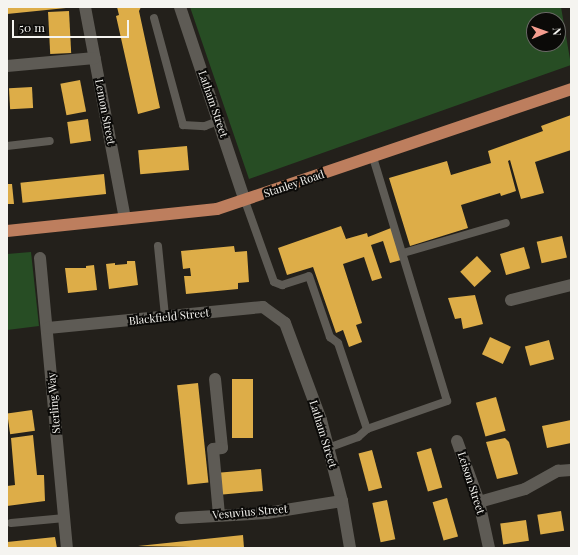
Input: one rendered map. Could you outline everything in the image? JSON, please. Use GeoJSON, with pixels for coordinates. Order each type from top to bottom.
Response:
{"type":"FeatureCollection","features":[{"type":"Feature","properties":{"kind":"main road","name":"Stanley Road"},"geometry":{"type":"LineString","coordinates":[[7,231],[217,209],[245,201],[571,89]]}},
{"type":"Feature","properties":{"kind":"street","name":"Lemon Street"},"geometry":{"type":"LineString","coordinates":[[85,7],[125,218]]}},
{"type":"Feature","properties":{"kind":"street","name":"Latham Street"},"geometry":{"type":"LineString","coordinates":[[180,7],[245,201]]}},
{"type":"Feature","properties":{"kind":"street"},"geometry":{"type":"LineString","coordinates":[[7,66],[95,58]]}},
{"type":"Feature","properties":{"kind":"street","name":"Sterling Way"},"geometry":{"type":"LineString","coordinates":[[40,258],[48,328],[67,548]]}},
{"type":"Feature","properties":{"kind":"street"},"geometry":{"type":"LineString","coordinates":[[511,300],[571,285]]}},
{"type":"Feature","properties":{"kind":"street","name":"Blackfield Street"},"geometry":{"type":"LineString","coordinates":[[48,328],[263,307],[285,323]]}},
{"type":"Feature","properties":{"kind":"street","name":"Latham Street"},"geometry":{"type":"LineString","coordinates":[[285,323],[328,448],[342,501],[350,548]]}},
{"type":"Feature","properties":{"kind":"street"},"geometry":{"type":"LineString","coordinates":[[215,379],[222,448],[213,449],[219,515]]}},
{"type":"Feature","properties":{"kind":"street","name":"Leison Street"},"geometry":{"type":"LineString","coordinates":[[457,441],[479,502],[489,548]]}},
{"type":"Feature","properties":{"kind":"street"},"geometry":{"type":"LineString","coordinates":[[479,502],[525,489],[558,471],[571,470]]}},
{"type":"Feature","properties":{"kind":"street","name":"Vesuvius Street"},"geometry":{"type":"LineString","coordinates":[[181,518],[267,513],[342,501]]}},
{"type":"Feature","properties":{"kind":"lane"},"geometry":{"type":"LineString","coordinates":[[154,18],[183,125],[205,126],[218,121]]}},
{"type":"Feature","properties":{"kind":"lane"},"geometry":{"type":"LineString","coordinates":[[7,145],[50,141]]}},
{"type":"Feature","properties":{"kind":"lane"},"geometry":{"type":"LineString","coordinates":[[328,448],[358,437],[367,429],[447,401],[373,157]]}},
{"type":"Feature","properties":{"kind":"lane"},"geometry":{"type":"LineString","coordinates":[[245,201],[274,282],[282,285],[308,276],[330,337],[338,343],[367,429]]}},
{"type":"Feature","properties":{"kind":"lane"},"geometry":{"type":"LineString","coordinates":[[403,253],[506,223]]}},
{"type":"Feature","properties":{"kind":"lane"},"geometry":{"type":"LineString","coordinates":[[158,246],[166,316]]}},
{"type":"Feature","properties":{"kind":"lane"},"geometry":{"type":"LineString","coordinates":[[11,523],[65,518]]}},
{"type":"Feature","properties":{"kind":"green space"},"geometry":{"type":"Polygon","coordinates":[[[190,7],[561,7],[562,12],[526,12],[526,52],[566,52],[566,36],[571,65],[249,179],[190,7]]]}},
{"type":"Feature","properties":{"kind":"green space"},"geometry":{"type":"Polygon","coordinates":[[[31,252],[39,326],[7,330],[7,254],[31,252]]]}},
{"type":"Feature","properties":{"kind":"building"},"geometry":{"type":"Polygon","coordinates":[[[7,7],[65,7],[66,8],[7,14],[7,7]]]}},
{"type":"Feature","properties":{"kind":"building"},"geometry":{"type":"Polygon","coordinates":[[[117,7],[141,7],[139,11],[160,108],[138,114],[116,16],[119,15],[117,7]]]}},
{"type":"Feature","properties":{"kind":"building"},"geometry":{"type":"Polygon","coordinates":[[[69,11],[71,53],[50,54],[48,12],[69,11]]]}},
{"type":"Feature","properties":{"kind":"building"},"geometry":{"type":"Polygon","coordinates":[[[80,80],[86,111],[66,115],[60,84],[80,80]]]}},
{"type":"Feature","properties":{"kind":"building"},"geometry":{"type":"Polygon","coordinates":[[[32,87],[33,108],[10,109],[9,88],[32,87]]]}},
{"type":"Feature","properties":{"kind":"building"},"geometry":{"type":"Polygon","coordinates":[[[571,115],[571,150],[535,162],[544,193],[521,199],[510,160],[508,161],[516,191],[501,196],[500,193],[461,205],[468,228],[410,246],[389,178],[447,161],[451,175],[491,163],[488,151],[543,131],[541,126],[571,115]]]}},
{"type":"Feature","properties":{"kind":"building"},"geometry":{"type":"Polygon","coordinates":[[[88,119],[91,141],[70,144],[67,122],[88,119]]]}},
{"type":"Feature","properties":{"kind":"building"},"geometry":{"type":"Polygon","coordinates":[[[187,146],[189,170],[140,174],[138,150],[187,146]]]}},
{"type":"Feature","properties":{"kind":"building"},"geometry":{"type":"Polygon","coordinates":[[[104,174],[106,194],[23,203],[20,183],[104,174]]]}},
{"type":"Feature","properties":{"kind":"building"},"geometry":{"type":"Polygon","coordinates":[[[7,184],[12,184],[14,204],[7,204],[7,184]]]}},
{"type":"Feature","properties":{"kind":"building"},"geometry":{"type":"Polygon","coordinates":[[[341,226],[346,239],[367,233],[368,237],[391,228],[401,260],[390,263],[383,241],[371,245],[382,278],[372,281],[364,257],[343,264],[362,323],[356,325],[362,342],[349,347],[343,330],[336,333],[313,267],[287,275],[278,248],[341,226]]]}},
{"type":"Feature","properties":{"kind":"building"},"geometry":{"type":"Polygon","coordinates":[[[562,236],[567,257],[542,263],[537,242],[562,236]]]}},
{"type":"Feature","properties":{"kind":"building"},"geometry":{"type":"Polygon","coordinates":[[[234,246],[235,252],[247,251],[249,282],[238,283],[238,289],[186,294],[184,276],[191,276],[190,268],[183,269],[181,251],[234,246]]]}},
{"type":"Feature","properties":{"kind":"building"},"geometry":{"type":"Polygon","coordinates":[[[524,247],[530,268],[506,275],[500,254],[524,247]]]}},
{"type":"Feature","properties":{"kind":"building"},"geometry":{"type":"Polygon","coordinates":[[[477,256],[491,271],[475,287],[460,272],[477,256]]]}},
{"type":"Feature","properties":{"kind":"building"},"geometry":{"type":"Polygon","coordinates":[[[127,261],[135,261],[138,285],[109,289],[106,264],[127,264],[127,261]]]}},
{"type":"Feature","properties":{"kind":"building"},"geometry":{"type":"Polygon","coordinates":[[[94,265],[97,290],[68,293],[65,268],[86,268],[86,266],[94,265]]]}},
{"type":"Feature","properties":{"kind":"building"},"geometry":{"type":"Polygon","coordinates":[[[475,295],[483,324],[463,329],[461,318],[455,319],[448,298],[475,295]]]}},
{"type":"Feature","properties":{"kind":"building"},"geometry":{"type":"Polygon","coordinates":[[[490,337],[511,347],[503,364],[482,354],[490,337]]]}},
{"type":"Feature","properties":{"kind":"building"},"geometry":{"type":"Polygon","coordinates":[[[549,340],[554,359],[530,366],[525,346],[549,340]]]}},
{"type":"Feature","properties":{"kind":"building"},"geometry":{"type":"Polygon","coordinates":[[[232,379],[253,379],[253,438],[232,438],[232,379]]]}},
{"type":"Feature","properties":{"kind":"building"},"geometry":{"type":"Polygon","coordinates":[[[198,383],[208,482],[188,485],[177,385],[198,383]]]}},
{"type":"Feature","properties":{"kind":"building"},"geometry":{"type":"Polygon","coordinates":[[[496,397],[506,431],[485,436],[476,403],[496,397]]]}},
{"type":"Feature","properties":{"kind":"building"},"geometry":{"type":"Polygon","coordinates":[[[32,410],[35,431],[10,434],[7,413],[32,410]]]}},
{"type":"Feature","properties":{"kind":"building"},"geometry":{"type":"Polygon","coordinates":[[[571,420],[571,443],[547,448],[542,426],[571,420]]]}},
{"type":"Feature","properties":{"kind":"building"},"geometry":{"type":"Polygon","coordinates":[[[33,435],[37,475],[44,475],[45,501],[7,506],[7,486],[15,485],[11,438],[33,435]]]}},
{"type":"Feature","properties":{"kind":"building"},"geometry":{"type":"Polygon","coordinates":[[[505,438],[509,442],[518,474],[497,479],[486,442],[505,438]]]}},
{"type":"Feature","properties":{"kind":"building"},"geometry":{"type":"Polygon","coordinates":[[[431,448],[442,487],[428,492],[417,452],[431,448]]]}},
{"type":"Feature","properties":{"kind":"building"},"geometry":{"type":"Polygon","coordinates":[[[372,450],[382,488],[369,491],[358,454],[372,450]]]}},
{"type":"Feature","properties":{"kind":"building"},"geometry":{"type":"Polygon","coordinates":[[[261,469],[263,491],[220,495],[218,473],[261,469]]]}},
{"type":"Feature","properties":{"kind":"building"},"geometry":{"type":"Polygon","coordinates":[[[447,498],[458,536],[444,541],[433,502],[447,498]]]}},
{"type":"Feature","properties":{"kind":"building"},"geometry":{"type":"Polygon","coordinates":[[[387,500],[395,539],[381,542],[372,503],[387,500]]]}},
{"type":"Feature","properties":{"kind":"building"},"geometry":{"type":"Polygon","coordinates":[[[561,511],[564,531],[540,535],[537,515],[561,511]]]}},
{"type":"Feature","properties":{"kind":"building"},"geometry":{"type":"Polygon","coordinates":[[[526,520],[529,541],[503,544],[500,524],[526,520]]]}},
{"type":"Feature","properties":{"kind":"building"},"geometry":{"type":"Polygon","coordinates":[[[243,535],[244,548],[138,546],[243,535]]]}},
{"type":"Feature","properties":{"kind":"building"},"geometry":{"type":"Polygon","coordinates":[[[55,537],[57,548],[7,548],[7,542],[55,537]]]}}]}
